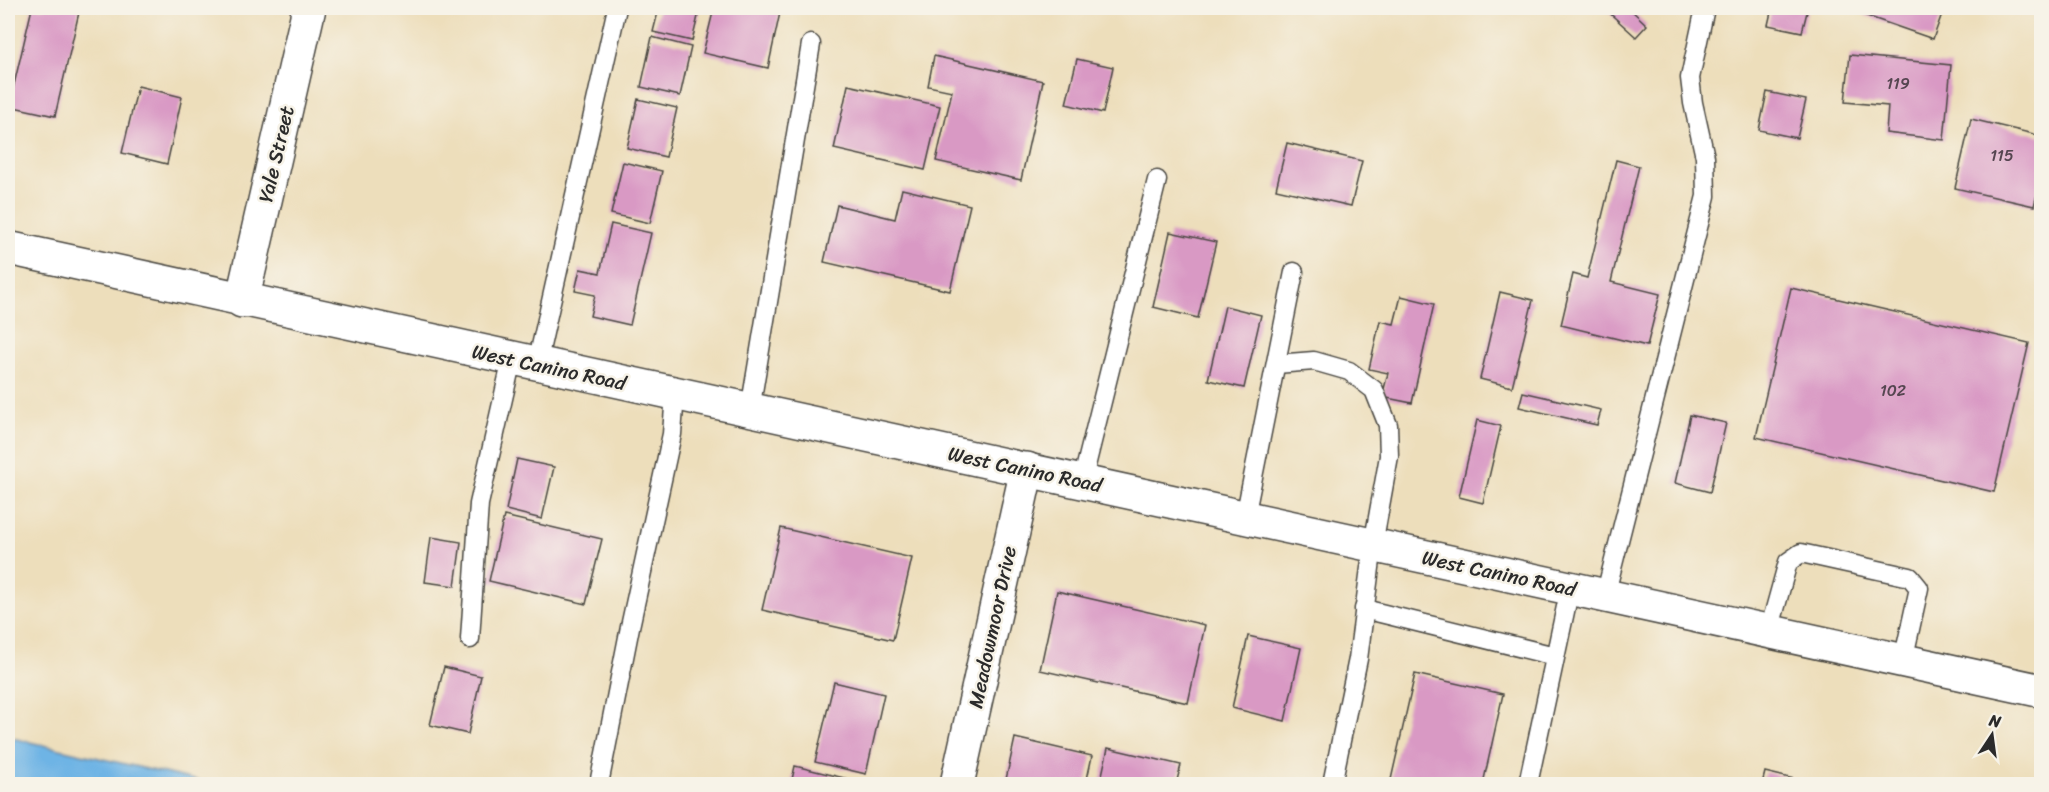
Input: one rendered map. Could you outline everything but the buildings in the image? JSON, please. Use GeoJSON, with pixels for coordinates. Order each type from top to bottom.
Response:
{"type":"FeatureCollection","features":[{"type":"Feature","properties":{"kind":"street","name":"Yale Street"},"geometry":{"type":"LineString","coordinates":[[242,301],[309,8]]}},
{"type":"Feature","properties":{"kind":"street","name":"West Canino Road"},"geometry":{"type":"LineString","coordinates":[[8,248],[242,301],[2042,691]]}},
{"type":"Feature","properties":{"kind":"street","name":"Meadowmoor Drive"},"geometry":{"type":"LineString","coordinates":[[957,784],[1027,470]]}},
{"type":"Feature","properties":{"kind":"lane"},"geometry":{"type":"LineString","coordinates":[[470,639],[479,504],[525,362],[617,8]]}},
{"type":"Feature","properties":{"kind":"lane"},"geometry":{"type":"LineString","coordinates":[[1605,596],[1706,196],[1705,157],[1690,78],[1705,8]]}},
{"type":"Feature","properties":{"kind":"lane"},"geometry":{"type":"LineString","coordinates":[[750,410],[811,44]]}},
{"type":"Feature","properties":{"kind":"lane"},"geometry":{"type":"LineString","coordinates":[[1082,482],[1157,180]]}},
{"type":"Feature","properties":{"kind":"lane"},"geometry":{"type":"LineString","coordinates":[[1245,517],[1294,272]]}},
{"type":"Feature","properties":{"kind":"lane"},"geometry":{"type":"LineString","coordinates":[[1276,364],[1314,361],[1349,371],[1374,390],[1388,424],[1389,456],[1373,545],[1358,659],[1332,784]]}},
{"type":"Feature","properties":{"kind":"lane"},"geometry":{"type":"LineString","coordinates":[[599,784],[672,434],[675,394]]}},
{"type":"Feature","properties":{"kind":"lane"},"geometry":{"type":"LineString","coordinates":[[1769,631],[1788,562],[1801,553],[1812,555],[1910,577],[1919,588],[1903,661]]}},
{"type":"Feature","properties":{"kind":"lane"},"geometry":{"type":"LineString","coordinates":[[1528,784],[1570,588]]}},
{"type":"Feature","properties":{"kind":"lane"},"geometry":{"type":"LineString","coordinates":[[1364,609],[1555,656]]}},
{"type":"Feature","properties":{"kind":"water"},"geometry":{"type":"Polygon","coordinates":[[[8,737],[212,784],[8,784],[8,737]]]}}]}
